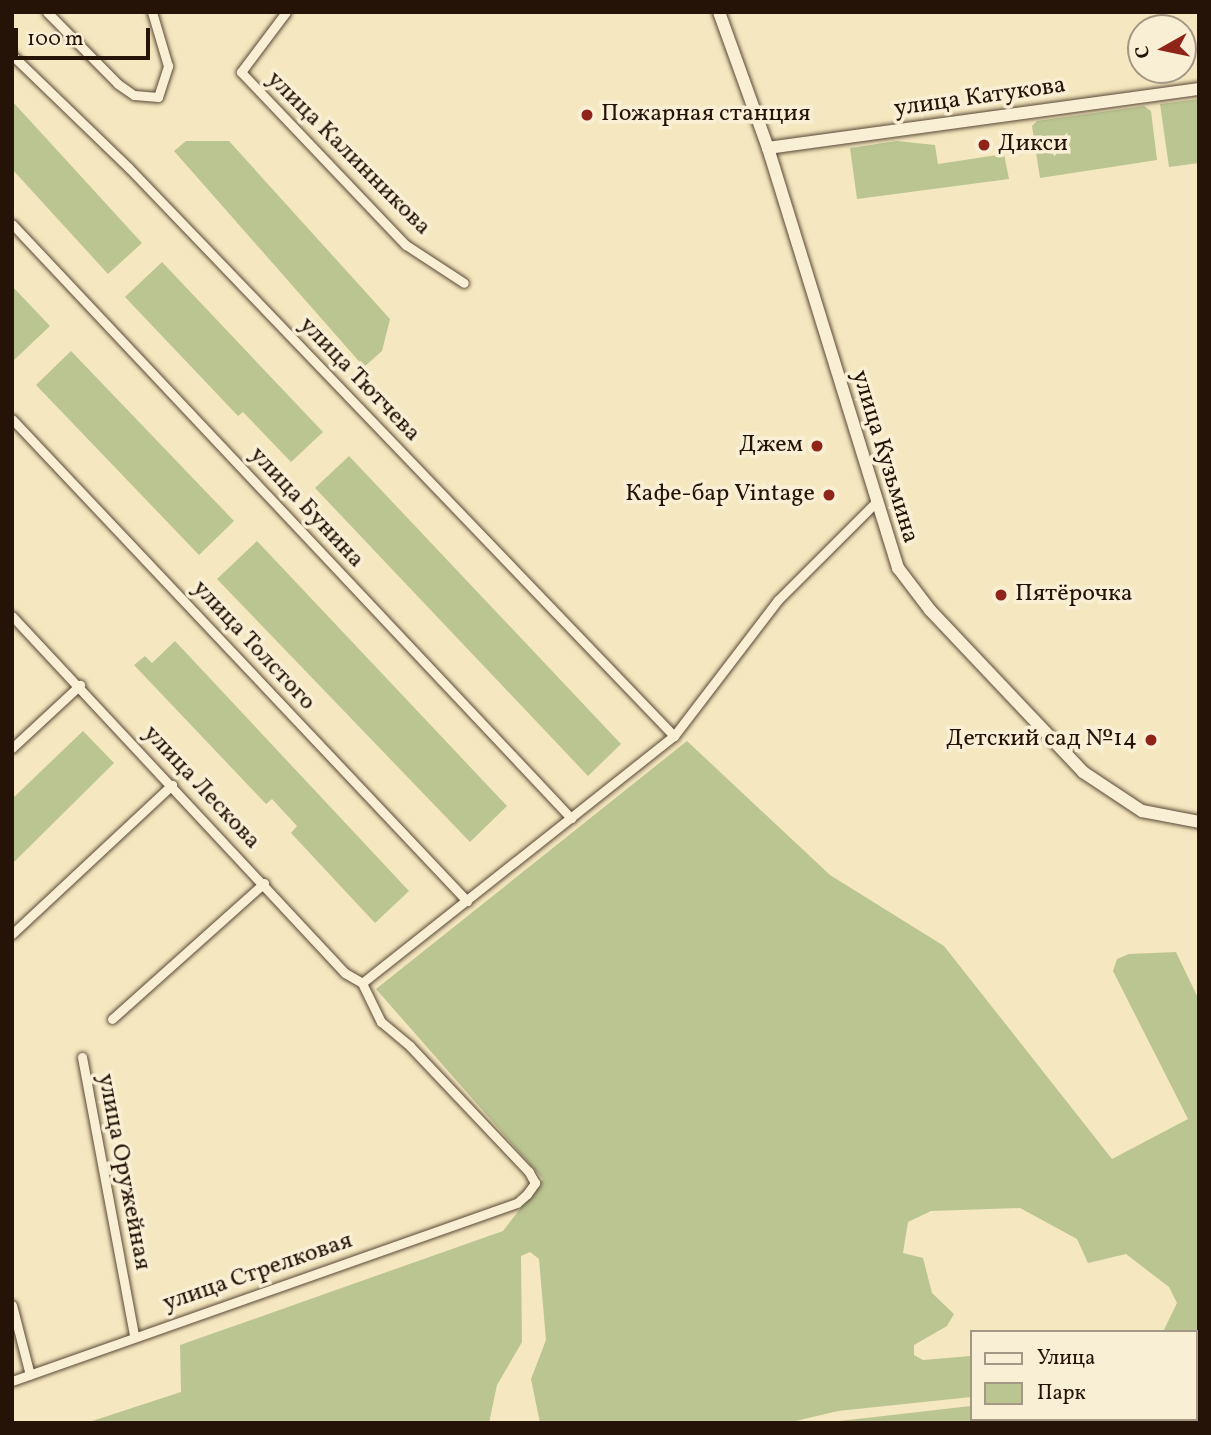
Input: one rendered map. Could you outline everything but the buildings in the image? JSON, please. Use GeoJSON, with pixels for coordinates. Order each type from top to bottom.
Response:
{"type":"FeatureCollection","features":[{"type":"Feature","properties":{"kind":"main road","name":"улица Кузьмина"},"geometry":{"type":"LineString","coordinates":[[719,12],[768,148],[893,560],[912,589],[1063,755],[1123,801],[1162,818],[1199,822]]}},
{"type":"Feature","properties":{"kind":"main road","name":"улица Катукова"},"geometry":{"type":"LineString","coordinates":[[768,148],[1199,89]]}},
{"type":"Feature","properties":{"kind":"street"},"geometry":{"type":"LineString","coordinates":[[47,12],[118,84],[134,95],[158,97],[168,66],[152,12]]}},
{"type":"Feature","properties":{"kind":"street","name":"улица Калинникова"},"geometry":{"type":"LineString","coordinates":[[286,12],[241,72],[406,245],[464,283]]}},
{"type":"Feature","properties":{"kind":"street","name":"улица Тютчева"},"geometry":{"type":"LineString","coordinates":[[12,55],[129,168],[674,736]]}},
{"type":"Feature","properties":{"kind":"street","name":"улица Бунина"},"geometry":{"type":"LineString","coordinates":[[12,224],[571,818]]}},
{"type":"Feature","properties":{"kind":"street","name":"улица Толстого"},"geometry":{"type":"LineString","coordinates":[[12,419],[467,901]]}},
{"type":"Feature","properties":{"kind":"street"},"geometry":{"type":"LineString","coordinates":[[362,983],[674,736],[778,600],[875,503]]}},
{"type":"Feature","properties":{"kind":"street","name":"улица Лескова"},"geometry":{"type":"LineString","coordinates":[[12,615],[80,685],[345,973],[362,983]]}},
{"type":"Feature","properties":{"kind":"street"},"geometry":{"type":"LineString","coordinates":[[12,748],[80,685]]}},
{"type":"Feature","properties":{"kind":"street"},"geometry":{"type":"LineString","coordinates":[[12,934],[172,785]]}},
{"type":"Feature","properties":{"kind":"street"},"geometry":{"type":"LineString","coordinates":[[112,1019],[264,883]]}},
{"type":"Feature","properties":{"kind":"street","name":"улица Стрелковая"},"geometry":{"type":"LineString","coordinates":[[12,1381],[517,1203],[535,1183],[529,1172],[410,1046],[381,1022],[362,983]]}},
{"type":"Feature","properties":{"kind":"street","name":"улица Оружейная"},"geometry":{"type":"LineString","coordinates":[[82,1057],[135,1336]]}},
{"type":"Feature","properties":{"kind":"street"},"geometry":{"type":"LineString","coordinates":[[12,1306],[30,1375]]}},
{"type":"Feature","properties":{"kind":"green space"},"geometry":{"type":"Polygon","coordinates":[[[1199,99],[1199,163],[1169,167],[1160,104],[1199,99]]]}},
{"type":"Feature","properties":{"kind":"green space"},"geometry":{"type":"Polygon","coordinates":[[[12,101],[142,243],[108,274],[12,169],[12,101]]]}},
{"type":"Feature","properties":{"kind":"green space"},"geometry":{"type":"Polygon","coordinates":[[[1144,106],[1151,111],[1157,160],[1040,178],[1032,126],[1037,121],[1144,106]]]}},
{"type":"Feature","properties":{"kind":"green space"},"geometry":{"type":"Polygon","coordinates":[[[186,141],[229,141],[390,319],[382,351],[364,367],[174,151],[186,141]]]}},
{"type":"Feature","properties":{"kind":"green space"},"geometry":{"type":"Polygon","coordinates":[[[897,141],[935,145],[938,164],[1004,154],[1009,179],[857,199],[850,148],[897,141]]]}},
{"type":"Feature","properties":{"kind":"green space"},"geometry":{"type":"Polygon","coordinates":[[[162,262],[323,432],[291,462],[243,412],[238,416],[125,297],[162,262]]]}},
{"type":"Feature","properties":{"kind":"green space"},"geometry":{"type":"Polygon","coordinates":[[[12,286],[50,326],[12,362],[12,286]]]}},
{"type":"Feature","properties":{"kind":"green space"},"geometry":{"type":"Polygon","coordinates":[[[71,351],[234,521],[199,555],[36,385],[71,351]]]}},
{"type":"Feature","properties":{"kind":"green space"},"geometry":{"type":"Polygon","coordinates":[[[349,456],[621,744],[588,776],[315,488],[349,456]]]}},
{"type":"Feature","properties":{"kind":"green space"},"geometry":{"type":"Polygon","coordinates":[[[257,541],[507,806],[470,842],[217,579],[257,541]]]}},
{"type":"Feature","properties":{"kind":"green space"},"geometry":{"type":"Polygon","coordinates":[[[175,641],[409,891],[375,923],[291,833],[297,826],[272,799],[266,804],[134,665],[145,656],[152,663],[175,641]]]}},
{"type":"Feature","properties":{"kind":"green space"},"geometry":{"type":"Polygon","coordinates":[[[83,731],[114,763],[12,864],[12,799],[83,731]]]}},
{"type":"Feature","properties":{"kind":"green space"},"geometry":{"type":"Polygon","coordinates":[[[687,741],[830,875],[944,946],[1112,1159],[1188,1119],[1113,971],[1117,959],[1129,954],[1176,952],[1199,1000],[1199,1423],[822,1423],[970,1406],[970,1421],[1197,1421],[1197,1330],[1164,1330],[1177,1303],[1169,1287],[1126,1254],[1088,1263],[1077,1239],[1020,1208],[931,1211],[908,1222],[903,1253],[923,1258],[932,1293],[954,1314],[947,1326],[914,1345],[914,1355],[923,1360],[970,1356],[970,1397],[838,1411],[787,1423],[540,1423],[531,1379],[546,1340],[539,1259],[530,1252],[521,1256],[522,1342],[497,1385],[489,1423],[86,1423],[181,1392],[180,1345],[503,1231],[543,1179],[376,989],[687,741]]]}},
{"type":"Feature","properties":{"kind":"place","name":"Пожарная станция"},"geometry":{"type":"Point","coordinates":[587,115]}},
{"type":"Feature","properties":{"kind":"place","name":"Дикси"},"geometry":{"type":"Point","coordinates":[984,145]}},
{"type":"Feature","properties":{"kind":"place","name":"Джем"},"geometry":{"type":"Point","coordinates":[817,446]}},
{"type":"Feature","properties":{"kind":"place","name":"Кафе-бар Vintage"},"geometry":{"type":"Point","coordinates":[829,495]}},
{"type":"Feature","properties":{"kind":"place","name":"Пятёрочка"},"geometry":{"type":"Point","coordinates":[1001,595]}},
{"type":"Feature","properties":{"kind":"place","name":"Детский сад №14"},"geometry":{"type":"Point","coordinates":[1151,740]}}]}
